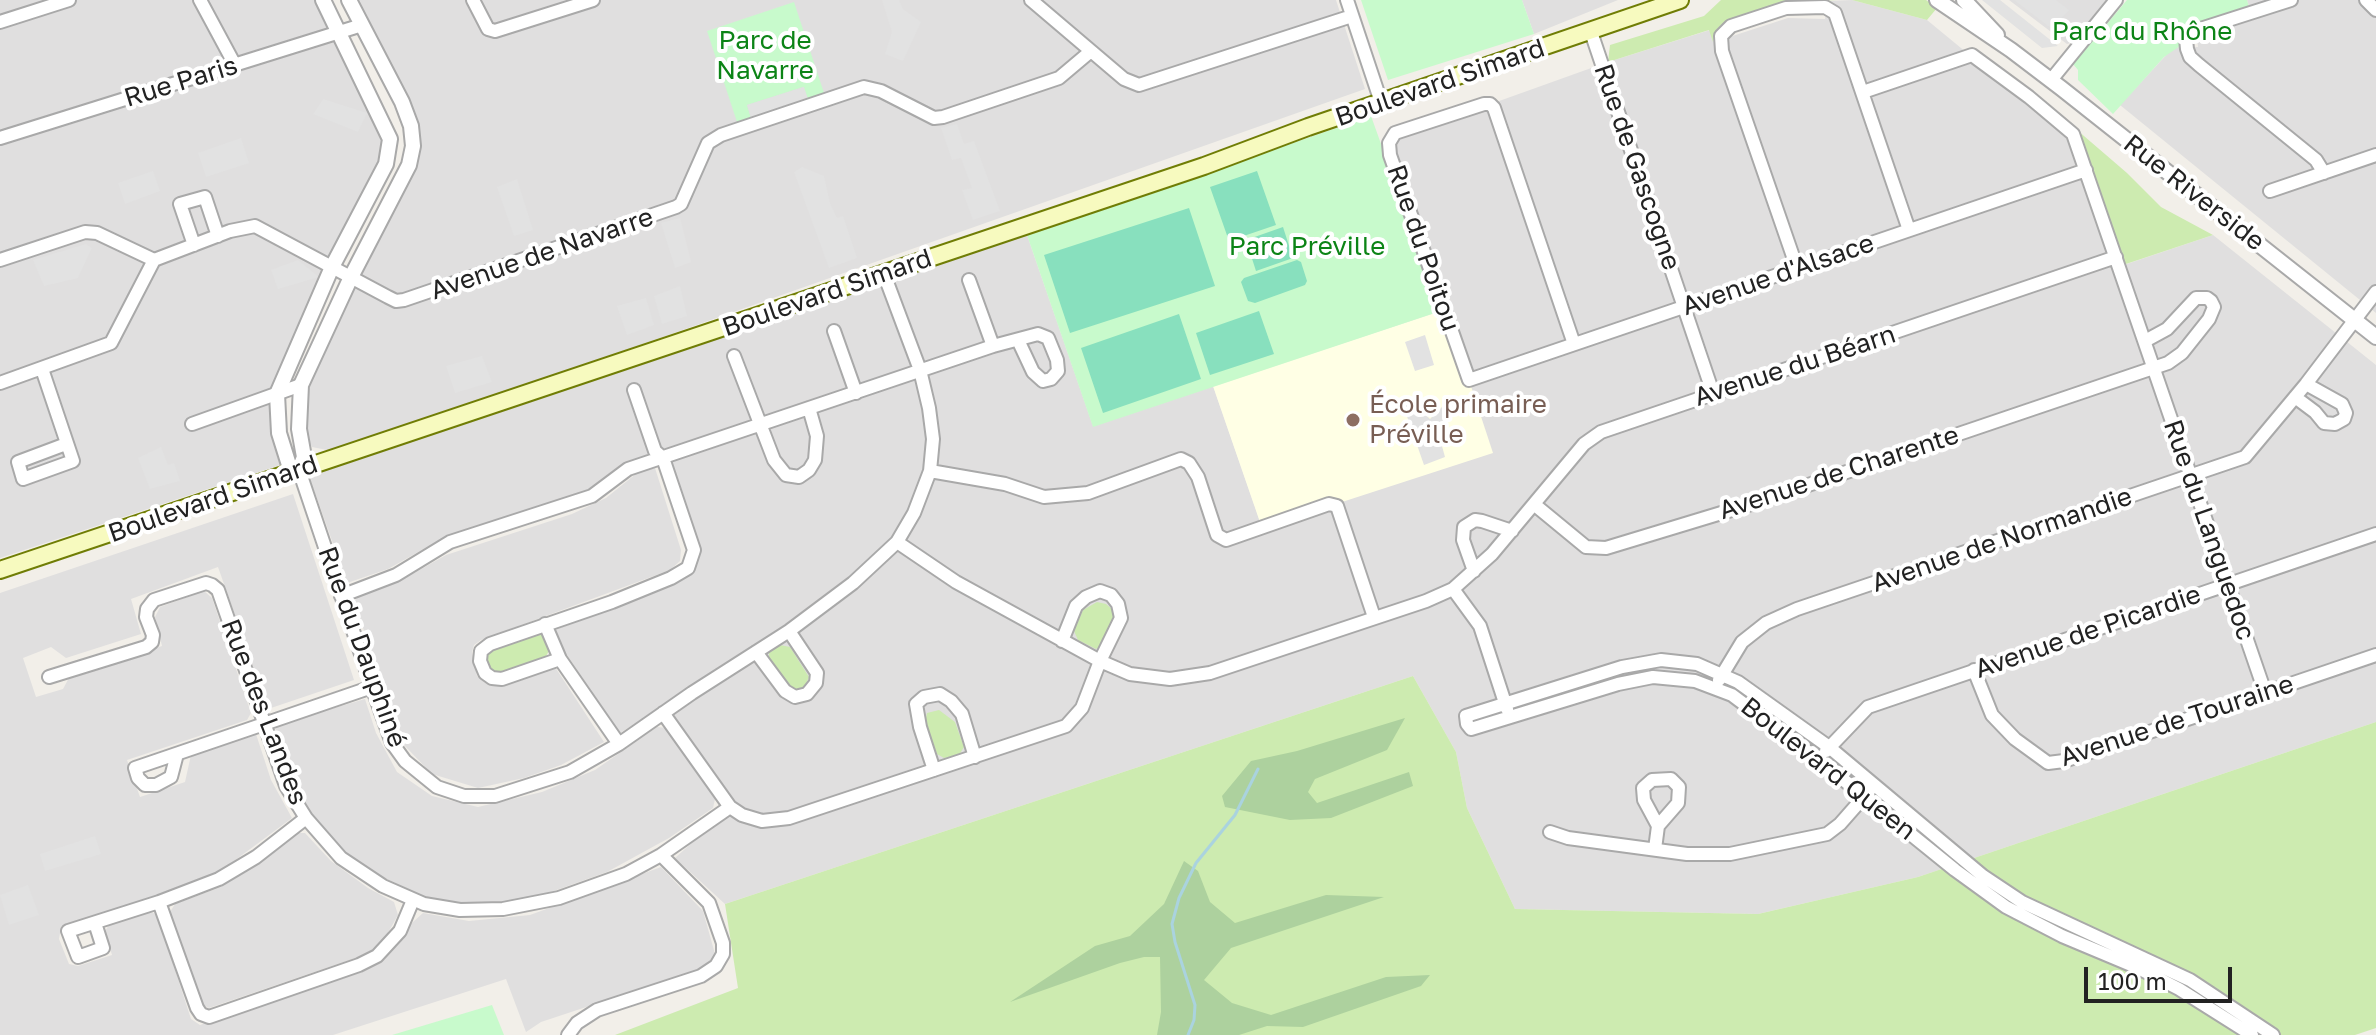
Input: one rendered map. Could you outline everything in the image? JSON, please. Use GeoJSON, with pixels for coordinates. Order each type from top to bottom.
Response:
{"type":"FeatureCollection","features":[{"type":"Feature","properties":{"kind":"main road","name":"Boulevard Simard"},"geometry":{"type":"LineString","coordinates":[[0,570],[1204,166],[1381,102],[1591,32],[1658,4],[1680,0]]}},
{"type":"Feature","properties":{"kind":"street"},"geometry":{"type":"LineString","coordinates":[[0,22],[69,0]]}},
{"type":"Feature","properties":{"kind":"street"},"geometry":{"type":"LineString","coordinates":[[200,0],[235,65]]}},
{"type":"Feature","properties":{"kind":"street"},"geometry":{"type":"LineString","coordinates":[[323,0],[390,139],[386,164],[332,267],[277,394],[279,433],[289,465],[299,470],[304,457],[299,429],[301,385],[351,277],[409,165],[413,146],[411,126],[402,102],[349,0]]}},
{"type":"Feature","properties":{"kind":"street"},"geometry":{"type":"LineString","coordinates":[[473,0],[488,29],[495,31],[593,0]]}},
{"type":"Feature","properties":{"kind":"street"},"geometry":{"type":"LineString","coordinates":[[1031,0],[1124,79],[1139,85],[1352,16]]}},
{"type":"Feature","properties":{"kind":"street"},"geometry":{"type":"LineString","coordinates":[[1347,0],[1381,102]]}},
{"type":"Feature","properties":{"kind":"street","name":"Rue Riverside"},"geometry":{"type":"LineString","coordinates":[[1937,0],[2051,80],[2376,337]]}},
{"type":"Feature","properties":{"kind":"street","name":"Rue Riverside"},"geometry":{"type":"LineString","coordinates":[[1964,0],[2011,50]]}},
{"type":"Feature","properties":{"kind":"street"},"geometry":{"type":"LineString","coordinates":[[2051,80],[2116,0]]}},
{"type":"Feature","properties":{"kind":"street"},"geometry":{"type":"LineString","coordinates":[[2291,0],[2199,28],[2188,36],[2186,44],[2190,57],[2316,160],[2324,173]]}},
{"type":"Feature","properties":{"kind":"street"},"geometry":{"type":"LineString","coordinates":[[2366,0],[2376,10]]}},
{"type":"Feature","properties":{"kind":"street"},"geometry":{"type":"LineString","coordinates":[[1797,268],[1722,51],[1721,36],[1731,26],[1786,8],[1825,7],[1835,13],[1909,230]]}},
{"type":"Feature","properties":{"kind":"street","name":"Rue Paris"},"geometry":{"type":"LineString","coordinates":[[0,138],[362,25]]}},
{"type":"Feature","properties":{"kind":"street","name":"Rue de Gascogne"},"geometry":{"type":"LineString","coordinates":[[1591,32],[1713,393]]}},
{"type":"Feature","properties":{"kind":"street","name":"Avenue de Navarre"},"geometry":{"type":"LineString","coordinates":[[154,260],[255,226],[388,297],[404,300],[664,213],[681,204],[708,143],[721,135],[864,87],[881,91],[934,118],[943,117],[1059,78],[1091,51]]}},
{"type":"Feature","properties":{"kind":"street","name":"Rue du Languedoc"},"geometry":{"type":"LineString","coordinates":[[1863,92],[1972,55],[2068,127],[2076,140],[2265,692]]}},
{"type":"Feature","properties":{"kind":"street","name":"Rue du Poitou"},"geometry":{"type":"LineString","coordinates":[[1469,380],[1390,155],[1391,138],[1401,131],[1484,104],[1494,108],[1574,344]]}},
{"type":"Feature","properties":{"kind":"street"},"geometry":{"type":"LineString","coordinates":[[2270,191],[2376,155]]}},
{"type":"Feature","properties":{"kind":"street","name":"Avenue d'Alsace"},"geometry":{"type":"LineString","coordinates":[[1469,380],[2086,170]]}},
{"type":"Feature","properties":{"kind":"street"},"geometry":{"type":"LineString","coordinates":[[194,245],[180,204],[205,197],[218,236]]}},
{"type":"Feature","properties":{"kind":"street"},"geometry":{"type":"LineString","coordinates":[[0,260],[85,232],[97,233],[154,260],[111,343],[0,383]]}},
{"type":"Feature","properties":{"kind":"street","name":"Avenue du Béarn"},"geometry":{"type":"LineString","coordinates":[[897,542],[956,582],[1062,641],[1130,674],[1170,679],[1210,673],[1426,601],[1453,589],[1512,531],[1577,452],[1593,437],[1613,427],[2116,257]]}},
{"type":"Feature","properties":{"kind":"street","name":"Rue du Dauphiné"},"geometry":{"type":"LineString","coordinates":[[299,470],[392,743],[405,761],[437,787],[464,796],[495,796],[570,772],[619,744],[789,631],[853,583],[897,542],[914,513],[930,471],[933,439],[920,370],[884,274]]}},
{"type":"Feature","properties":{"kind":"street"},"geometry":{"type":"LineString","coordinates":[[969,280],[993,346]]}},
{"type":"Feature","properties":{"kind":"street","name":"Avenue de Normandie"},"geometry":{"type":"LineString","coordinates":[[1714,688],[1742,642],[1766,623],[1797,609],[2249,454],[2376,292]]}},
{"type":"Feature","properties":{"kind":"street"},"geometry":{"type":"LineString","coordinates":[[2145,341],[2167,329],[2196,298],[2211,301],[2213,313],[2182,353],[2168,363],[2154,367]]}},
{"type":"Feature","properties":{"kind":"street"},"geometry":{"type":"LineString","coordinates":[[834,331],[856,393]]}},
{"type":"Feature","properties":{"kind":"street"},"geometry":{"type":"LineString","coordinates":[[341,596],[396,575],[450,542],[592,496],[628,469],[1018,340]]}},
{"type":"Feature","properties":{"kind":"street"},"geometry":{"type":"LineString","coordinates":[[734,356],[774,460],[786,475],[799,477],[809,470],[815,460],[817,436],[809,408]]}},
{"type":"Feature","properties":{"kind":"street","name":"Avenue de Charente"},"geometry":{"type":"LineString","coordinates":[[1535,505],[1586,547],[1606,548],[1761,501],[2154,367]]}},
{"type":"Feature","properties":{"kind":"street"},"geometry":{"type":"LineString","coordinates":[[42,369],[66,444]]}},
{"type":"Feature","properties":{"kind":"street"},"geometry":{"type":"LineString","coordinates":[[2295,397],[2324,423],[2335,424],[2344,419],[2346,413],[2342,404],[2306,384]]}},
{"type":"Feature","properties":{"kind":"street"},"geometry":{"type":"LineString","coordinates":[[192,424],[301,385]]}},
{"type":"Feature","properties":{"kind":"street"},"geometry":{"type":"LineString","coordinates":[[560,659],[502,679],[485,673],[480,661],[481,651],[490,644],[671,578],[688,568],[694,550],[663,458],[655,451],[634,390]]}},
{"type":"Feature","properties":{"kind":"street"},"geometry":{"type":"LineString","coordinates":[[930,471],[1005,484],[1044,497],[1088,493],[1181,459],[1189,463],[1198,477],[1217,535],[1226,540],[1329,504],[1337,506],[1374,617]]}},
{"type":"Feature","properties":{"kind":"street"},"geometry":{"type":"LineString","coordinates":[[1474,571],[1463,540],[1464,527],[1475,520],[1512,531]]}},
{"type":"Feature","properties":{"kind":"street","name":"Avenue de Picardie"},"geometry":{"type":"LineString","coordinates":[[1819,760],[1868,707],[2376,534]]}},
{"type":"Feature","properties":{"kind":"street","name":"Rue des Landes"},"geometry":{"type":"LineString","coordinates":[[49,677],[146,647],[152,642],[153,635],[146,617],[147,609],[154,600],[206,583],[218,590],[286,786],[306,818],[341,858],[383,886],[424,904],[460,910],[503,909],[559,898],[626,874],[661,855],[730,807]]}},
{"type":"Feature","properties":{"kind":"street"},"geometry":{"type":"LineString","coordinates":[[1453,589],[1480,626],[1509,716]]}},
{"type":"Feature","properties":{"kind":"street"},"geometry":{"type":"LineString","coordinates":[[663,713],[730,807],[742,815],[762,821],[789,818],[1066,726],[1082,708],[1121,618],[1118,604],[1111,595],[1100,591],[1076,606],[1062,641]]}},
{"type":"Feature","properties":{"kind":"street"},"geometry":{"type":"LineString","coordinates":[[545,624],[560,659],[619,744]]}},
{"type":"Feature","properties":{"kind":"street"},"geometry":{"type":"LineString","coordinates":[[756,652],[785,691],[795,697],[807,694],[816,683],[817,673],[789,631]]}},
{"type":"Feature","properties":{"kind":"street","name":"Avenue de Touraine"},"geometry":{"type":"LineString","coordinates":[[1974,670],[1992,715],[2015,739],[2048,763],[2064,761],[2376,655]]}},
{"type":"Feature","properties":{"kind":"street","name":"Boulevard Queen"},"geometry":{"type":"LineString","coordinates":[[1869,790],[1819,760],[1732,695],[1695,681],[1653,677],[1618,684],[1471,729],[1466,716],[1622,667],[1661,660],[1697,664],[1738,682],[1829,747],[1869,790],[2030,921],[2179,989],[2252,1035]]}},
{"type":"Feature","properties":{"kind":"street"},"geometry":{"type":"LineString","coordinates":[[177,754],[372,687]]}},
{"type":"Feature","properties":{"kind":"street"},"geometry":{"type":"LineString","coordinates":[[934,770],[916,704],[924,697],[940,694],[951,701],[962,714],[975,757]]}},
{"type":"Feature","properties":{"kind":"street"},"geometry":{"type":"LineString","coordinates":[[1550,832],[1568,838],[1714,855],[1816,837],[1840,824],[1869,790]]}},
{"type":"Feature","properties":{"kind":"street"},"geometry":{"type":"LineString","coordinates":[[95,923],[219,879],[256,857],[306,818]]}},
{"type":"Feature","properties":{"kind":"street"},"geometry":{"type":"LineString","coordinates":[[1655,849],[1658,826]]}},
{"type":"Feature","properties":{"kind":"street"},"geometry":{"type":"LineString","coordinates":[[568,1035],[577,1023],[597,1010],[701,976],[716,966],[723,954],[723,943],[709,903],[661,855]]}},
{"type":"Feature","properties":{"kind":"street","name":"Boulevard Queen"},"geometry":{"type":"LineString","coordinates":[[1959,865],[2022,902],[2190,980],[2273,1035]]}},
{"type":"Feature","properties":{"kind":"street"},"geometry":{"type":"LineString","coordinates":[[159,902],[197,1008],[209,1017],[377,956],[400,931],[413,900]]}},
{"type":"Feature","properties":{"kind":"shaded area"},"geometry":{"type":"Polygon","coordinates":[[[0,0],[317,0],[383,139],[375,174],[273,388],[271,423],[280,465],[0,558],[0,0]]]}},
{"type":"Feature","properties":{"kind":"shaded area"},"geometry":{"type":"Polygon","coordinates":[[[355,0],[1336,0],[1365,89],[337,452],[312,447],[305,433],[304,388],[417,159],[355,0]]]}},
{"type":"Feature","properties":{"kind":"shaded area"},"geometry":{"type":"Polygon","coordinates":[[[882,0],[899,0],[903,9],[921,22],[903,61],[885,54],[892,32],[882,0]]]}},
{"type":"Feature","properties":{"kind":"shaded area"},"geometry":{"type":"Polygon","coordinates":[[[1522,0],[1618,0],[1534,34],[1522,0]]]}},
{"type":"Feature","properties":{"kind":"shaded area"},"geometry":{"type":"Polygon","coordinates":[[[1852,0],[1927,20],[2069,137],[2115,268],[2213,235],[2376,365],[2376,722],[1918,877],[1758,914],[1515,909],[1467,808],[1456,752],[1413,676],[725,904],[675,858],[735,804],[665,705],[620,733],[563,649],[555,630],[673,585],[689,575],[697,565],[700,547],[665,450],[631,461],[584,492],[445,537],[388,569],[347,583],[309,476],[1027,235],[1093,426],[1213,386],[1262,527],[1441,311],[1382,143],[1608,62],[1710,30],[1714,42],[1788,18],[1825,19],[1829,1],[1852,0]]]}},
{"type":"Feature","properties":{"kind":"shaded area"},"geometry":{"type":"Polygon","coordinates":[[[1982,0],[2000,0],[2058,46],[2042,48],[1982,0]]]}},
{"type":"Feature","properties":{"kind":"shaded area"},"geometry":{"type":"Polygon","coordinates":[[[2009,0],[2106,0],[2067,44],[2009,0]]]}},
{"type":"Feature","properties":{"kind":"shaded area"},"geometry":{"type":"Polygon","coordinates":[[[2014,0],[2056,0],[2069,10],[2052,29],[2014,0]]]}},
{"type":"Feature","properties":{"kind":"shaded area"},"geometry":{"type":"Polygon","coordinates":[[[2247,0],[2376,0],[2376,313],[2120,105],[2169,52],[2180,46],[2198,47],[2197,36],[2253,20],[2247,0]]]}},
{"type":"Feature","properties":{"kind":"shaded area"},"geometry":{"type":"Polygon","coordinates":[[[804,87],[808,99],[751,118],[747,105],[804,87]]]}},
{"type":"Feature","properties":{"kind":"shaded area"},"geometry":{"type":"Polygon","coordinates":[[[323,99],[367,113],[358,132],[313,114],[323,99]]]}},
{"type":"Feature","properties":{"kind":"shaded area"},"geometry":{"type":"Polygon","coordinates":[[[957,124],[964,144],[974,141],[1000,211],[973,220],[962,190],[972,188],[961,158],[952,160],[941,128],[957,124]]]}},
{"type":"Feature","properties":{"kind":"shaded area"},"geometry":{"type":"Polygon","coordinates":[[[241,138],[249,163],[206,177],[198,153],[241,138]]]}},
{"type":"Feature","properties":{"kind":"shaded area"},"geometry":{"type":"Polygon","coordinates":[[[802,167],[824,176],[830,203],[837,218],[843,216],[857,258],[829,268],[794,172],[802,167]]]}},
{"type":"Feature","properties":{"kind":"shaded area"},"geometry":{"type":"Polygon","coordinates":[[[153,171],[160,191],[125,204],[118,183],[153,171]]]}},
{"type":"Feature","properties":{"kind":"shaded area"},"geometry":{"type":"Polygon","coordinates":[[[517,179],[533,230],[514,236],[497,187],[517,179]]]}},
{"type":"Feature","properties":{"kind":"shaded area"},"geometry":{"type":"Polygon","coordinates":[[[680,218],[691,262],[675,268],[661,223],[680,218]]]}},
{"type":"Feature","properties":{"kind":"shaded area"},"geometry":{"type":"Polygon","coordinates":[[[86,244],[92,248],[78,278],[44,286],[33,260],[86,244]]]}},
{"type":"Feature","properties":{"kind":"shaded area"},"geometry":{"type":"Polygon","coordinates":[[[298,260],[319,277],[278,289],[271,270],[298,260]]]}},
{"type":"Feature","properties":{"kind":"shaded area"},"geometry":{"type":"Polygon","coordinates":[[[680,286],[687,316],[662,324],[654,296],[680,286]]]}},
{"type":"Feature","properties":{"kind":"shaded area"},"geometry":{"type":"Polygon","coordinates":[[[646,298],[654,325],[627,335],[617,306],[646,298]]]}},
{"type":"Feature","properties":{"kind":"shaded area","name":"École primaire Préville"},"geometry":{"type":"Polygon","coordinates":[[[1441,311],[1469,380],[1493,453],[1262,528],[1213,386],[1441,311]]]}},
{"type":"Feature","properties":{"kind":"shaded area"},"geometry":{"type":"Polygon","coordinates":[[[1425,335],[1434,365],[1415,371],[1405,342],[1425,335]]]}},
{"type":"Feature","properties":{"kind":"shaded area"},"geometry":{"type":"Polygon","coordinates":[[[482,356],[492,382],[455,393],[446,366],[482,356]]]}},
{"type":"Feature","properties":{"kind":"shaded area"},"geometry":{"type":"Polygon","coordinates":[[[1452,397],[1463,403],[1437,428],[1445,457],[1424,465],[1403,405],[1412,402],[1430,419],[1452,397]]]}},
{"type":"Feature","properties":{"kind":"shaded area"},"geometry":{"type":"Polygon","coordinates":[[[161,447],[168,465],[174,463],[180,481],[150,489],[138,458],[161,447]]]}},
{"type":"Feature","properties":{"kind":"shaded area"},"geometry":{"type":"Polygon","coordinates":[[[655,468],[681,550],[680,561],[670,570],[481,640],[474,645],[472,652],[477,676],[487,684],[499,685],[555,667],[604,742],[561,765],[524,778],[478,788],[432,774],[404,745],[354,602],[360,594],[398,582],[446,555],[572,514],[606,498],[637,473],[655,468]]]}},
{"type":"Feature","properties":{"kind":"shaded area"},"geometry":{"type":"Polygon","coordinates":[[[293,494],[354,680],[268,709],[218,567],[131,599],[141,634],[66,658],[51,647],[23,658],[36,697],[63,689],[70,676],[162,646],[155,617],[160,607],[204,591],[212,598],[251,713],[247,720],[127,760],[140,797],[185,782],[191,755],[256,734],[271,780],[292,818],[211,878],[61,927],[59,939],[69,964],[78,966],[112,955],[105,931],[109,925],[149,912],[157,914],[191,1019],[200,1025],[362,972],[384,960],[423,913],[469,921],[530,915],[661,867],[703,911],[715,954],[704,968],[541,1022],[526,1032],[506,979],[333,1035],[0,1035],[0,593],[293,494]]]}},
{"type":"Feature","properties":{"kind":"shaded area"},"geometry":{"type":"Polygon","coordinates":[[[365,699],[376,733],[397,772],[432,796],[478,807],[542,792],[595,770],[657,727],[667,728],[715,799],[713,808],[669,838],[607,872],[537,897],[485,905],[427,898],[364,868],[317,829],[290,783],[274,732],[279,724],[365,699]]]}},
{"type":"Feature","properties":{"kind":"shaded area"},"geometry":{"type":"Polygon","coordinates":[[[297,833],[305,833],[331,861],[368,888],[394,902],[398,915],[384,940],[367,954],[209,1008],[201,1004],[170,912],[175,904],[221,887],[297,833]]]}},
{"type":"Feature","properties":{"kind":"shaded area"},"geometry":{"type":"Polygon","coordinates":[[[95,836],[101,854],[45,871],[40,854],[95,836]]]}},
{"type":"Feature","properties":{"kind":"shaded area"},"geometry":{"type":"Polygon","coordinates":[[[28,885],[39,915],[9,925],[0,895],[28,885]]]}},
{"type":"Feature","properties":{"kind":"green space"},"geometry":{"type":"Polygon","coordinates":[[[1361,0],[1522,0],[1534,34],[1388,80],[1361,0]]]}},
{"type":"Feature","properties":{"kind":"green space"},"geometry":{"type":"Polygon","coordinates":[[[1721,0],[1838,0],[1784,2],[1722,24],[1716,30],[1713,42],[1709,30],[1608,62],[1610,45],[1704,16],[1721,0]]]}},
{"type":"Feature","properties":{"kind":"green space"},"geometry":{"type":"Polygon","coordinates":[[[1852,0],[1926,0],[1937,8],[1927,20],[1852,0]]]}},
{"type":"Feature","properties":{"kind":"green space","name":"Parc du Rhône"},"geometry":{"type":"Polygon","coordinates":[[[2127,0],[2247,0],[2250,10],[2182,37],[2180,46],[2164,57],[2113,114],[2078,80],[2078,70],[2073,64],[2127,0]]]}},
{"type":"Feature","properties":{"kind":"green space","name":"Parc de Navarre"},"geometry":{"type":"Polygon","coordinates":[[[794,2],[824,93],[808,99],[803,87],[747,105],[751,118],[737,122],[707,31],[794,2]]]}},
{"type":"Feature","properties":{"kind":"green space","name":"Parc Préville"},"geometry":{"type":"Polygon","coordinates":[[[1371,116],[1441,311],[1093,427],[1027,235],[1371,116]]]}},
{"type":"Feature","properties":{"kind":"green space"},"geometry":{"type":"Polygon","coordinates":[[[2077,130],[2161,207],[2213,235],[2123,265],[2077,130]]]}},
{"type":"Feature","properties":{"kind":"green space"},"geometry":{"type":"Polygon","coordinates":[[[1257,171],[1276,225],[1229,241],[1210,187],[1257,171]]]}},
{"type":"Feature","properties":{"kind":"green space"},"geometry":{"type":"Polygon","coordinates":[[[1189,208],[1215,286],[1070,333],[1044,255],[1189,208]]]}},
{"type":"Feature","properties":{"kind":"green space"},"geometry":{"type":"Polygon","coordinates":[[[1283,227],[1293,258],[1256,271],[1246,240],[1283,227]]]}},
{"type":"Feature","properties":{"kind":"green space"},"geometry":{"type":"Polygon","coordinates":[[[1297,260],[1301,262],[1307,281],[1305,285],[1255,303],[1248,301],[1241,282],[1244,278],[1297,260]]]}},
{"type":"Feature","properties":{"kind":"green space"},"geometry":{"type":"Polygon","coordinates":[[[1259,311],[1274,354],[1210,375],[1196,333],[1259,311]]]}},
{"type":"Feature","properties":{"kind":"green space"},"geometry":{"type":"Polygon","coordinates":[[[1179,314],[1201,379],[1103,413],[1081,348],[1179,314]]]}},
{"type":"Feature","properties":{"kind":"green space"},"geometry":{"type":"Polygon","coordinates":[[[1097,602],[1113,610],[1114,624],[1105,643],[1096,649],[1078,640],[1074,631],[1083,610],[1097,602]]]}},
{"type":"Feature","properties":{"kind":"green space"},"geometry":{"type":"Polygon","coordinates":[[[544,635],[550,649],[545,658],[502,673],[490,669],[486,659],[491,649],[544,635]]]}},
{"type":"Feature","properties":{"kind":"green space"},"geometry":{"type":"Polygon","coordinates":[[[780,645],[790,647],[809,677],[805,686],[797,690],[789,688],[769,660],[769,651],[780,645]]]}},
{"type":"Feature","properties":{"kind":"green space"},"geometry":{"type":"Polygon","coordinates":[[[1413,676],[1456,752],[1467,808],[1515,909],[1758,914],[1918,877],[2376,722],[2376,1028],[2355,1035],[615,1035],[738,988],[725,904],[1413,676]]]}},
{"type":"Feature","properties":{"kind":"green space"},"geometry":{"type":"Polygon","coordinates":[[[939,710],[955,722],[964,747],[959,755],[944,758],[937,754],[925,722],[927,713],[939,710]]]}},
{"type":"Feature","properties":{"kind":"green space"},"geometry":{"type":"Polygon","coordinates":[[[1405,718],[1387,750],[1315,779],[1308,792],[1317,803],[1409,772],[1413,786],[1331,818],[1290,820],[1225,807],[1222,796],[1251,761],[1297,751],[1405,718]]]}},
{"type":"Feature","properties":{"kind":"green space"},"geometry":{"type":"Polygon","coordinates":[[[1184,861],[1198,871],[1210,902],[1235,923],[1326,895],[1384,897],[1231,948],[1204,980],[1232,1003],[1271,1015],[1386,977],[1430,975],[1421,986],[1303,1027],[1267,1026],[1239,1035],[1157,1035],[1161,1012],[1160,957],[1120,963],[1010,1002],[1095,946],[1130,936],[1164,904],[1184,861]]]}},
{"type":"Feature","properties":{"kind":"green space"},"geometry":{"type":"Polygon","coordinates":[[[492,1005],[504,1035],[392,1035],[492,1005]]]}},
{"type":"Feature","properties":{"kind":"waterway"},"geometry":{"type":"LineString","coordinates":[[1188,1035],[1194,1020],[1195,1005],[1172,924],[1179,898],[1196,863],[1235,815],[1258,769]]}},
{"type":"Feature","properties":{"kind":"place","name":"École primaire Préville"},"geometry":{"type":"Point","coordinates":[1353,420]}}]}
